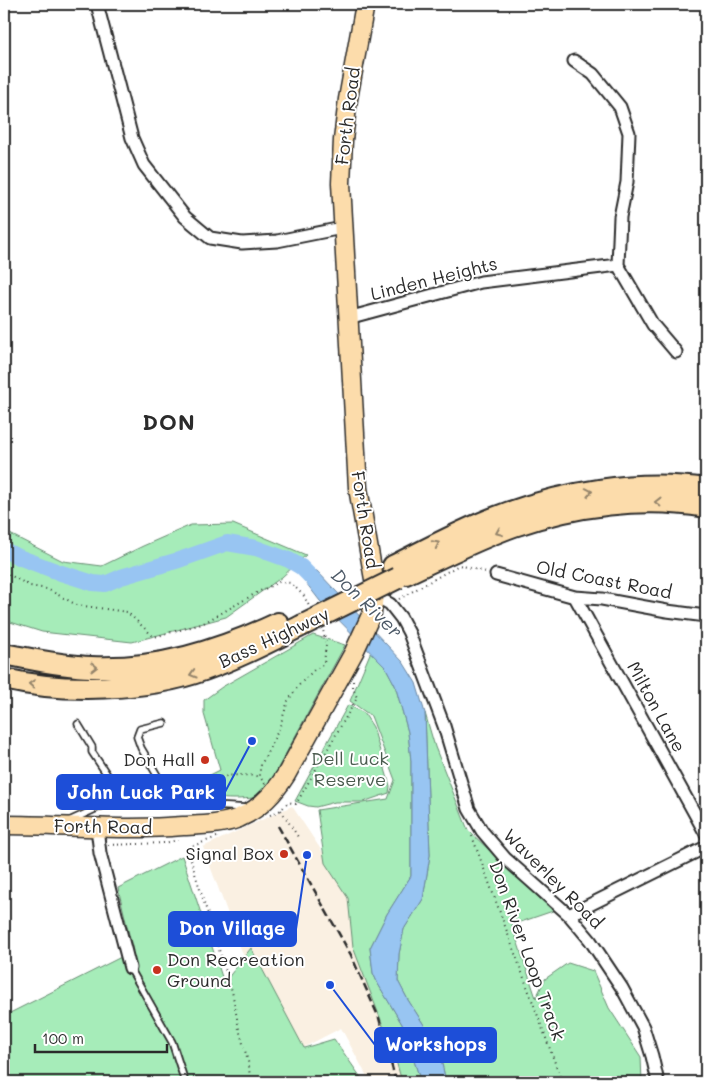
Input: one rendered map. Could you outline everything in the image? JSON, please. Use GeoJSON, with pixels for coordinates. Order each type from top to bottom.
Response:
{"type":"FeatureCollection","features":[{"type":"Feature","properties":{"kind":"highway","name":"Bass Highway"},"geometry":{"type":"LineString","coordinates":[[4,680],[18,683],[74,687],[114,687],[146,684],[203,671],[260,646],[303,618],[396,572],[473,527],[504,514],[545,501],[600,490],[663,485],[706,489]]}},
{"type":"Feature","properties":{"kind":"highway","name":"Bass Highway"},"geometry":{"type":"LineString","coordinates":[[396,572],[515,526],[578,510],[645,502],[706,507]]}},
{"type":"Feature","properties":{"kind":"highway","name":"Bass Highway"},"geometry":{"type":"LineString","coordinates":[[4,654],[46,662],[91,667],[148,665],[220,647],[303,618]]}},
{"type":"Feature","properties":{"kind":"highway"},"geometry":{"type":"LineString","coordinates":[[4,650],[46,662]]}},
{"type":"Feature","properties":{"kind":"main road","name":"Forth Road"},"geometry":{"type":"LineString","coordinates":[[4,825],[144,828],[207,825],[235,819],[282,797],[300,750],[354,652],[373,605],[375,585],[358,488],[342,228],[341,183],[343,140],[348,99],[365,4]]}},
{"type":"Feature","properties":{"kind":"street"},"geometry":{"type":"LineString","coordinates":[[97,4],[132,138],[144,165],[185,217],[210,238],[242,243],[277,241],[342,228]]}},
{"type":"Feature","properties":{"kind":"street"},"geometry":{"type":"LineString","coordinates":[[574,60],[593,74],[620,107],[630,133],[627,182],[620,217],[618,265],[644,311],[656,329],[676,352]]}},
{"type":"Feature","properties":{"kind":"street","name":"Linden Heights"},"geometry":{"type":"LineString","coordinates":[[348,318],[481,282],[618,265]]}},
{"type":"Feature","properties":{"kind":"street","name":"Old Coast Road"},"geometry":{"type":"LineString","coordinates":[[496,575],[576,596],[706,616]]}},
{"type":"Feature","properties":{"kind":"street","name":"Milton Lane"},"geometry":{"type":"LineString","coordinates":[[576,596],[706,834]]}},
{"type":"Feature","properties":{"kind":"street","name":"Waverley Road"},"geometry":{"type":"LineString","coordinates":[[373,605],[379,598],[390,604],[401,618],[409,633],[444,726],[469,809],[482,831],[505,858],[569,915],[590,940],[622,988],[643,1027],[658,1082]]}},
{"type":"Feature","properties":{"kind":"street"},"geometry":{"type":"LineString","coordinates":[[96,828],[100,853],[130,968]]}},
{"type":"Feature","properties":{"kind":"street"},"geometry":{"type":"LineString","coordinates":[[569,915],[706,848]]}},
{"type":"Feature","properties":{"kind":"lane"},"geometry":{"type":"LineString","coordinates":[[158,792],[156,775],[137,737],[140,730],[164,723]]}},
{"type":"Feature","properties":{"kind":"lane"},"geometry":{"type":"LineString","coordinates":[[78,724],[92,748],[92,752],[116,788],[120,800]]}},
{"type":"Feature","properties":{"kind":"lane"},"geometry":{"type":"LineString","coordinates":[[58,825],[120,800],[158,792],[213,806],[256,808]]}},
{"type":"Feature","properties":{"kind":"lane"},"geometry":{"type":"LineString","coordinates":[[130,968],[172,1042],[185,1082]]}},
{"type":"Feature","properties":{"kind":"path"},"geometry":{"type":"LineString","coordinates":[[400,600],[459,566],[496,575]]}},
{"type":"Feature","properties":{"kind":"path"},"geometry":{"type":"LineString","coordinates":[[4,572],[30,586],[47,590],[77,605],[127,612],[154,637],[202,624],[260,590],[279,582],[291,583],[304,596],[303,618]]}},
{"type":"Feature","properties":{"kind":"path"},"geometry":{"type":"LineString","coordinates":[[282,797],[264,783],[260,777],[260,767],[279,729],[288,701],[299,685],[314,670],[324,664],[326,644],[322,630]]}},
{"type":"Feature","properties":{"kind":"path"},"geometry":{"type":"LineString","coordinates":[[158,792],[185,787],[205,780],[242,775],[260,777]]}},
{"type":"Feature","properties":{"kind":"path"},"geometry":{"type":"LineString","coordinates":[[281,810],[298,837]]}},
{"type":"Feature","properties":{"kind":"path","name":"Don River Loop Track"},"geometry":{"type":"LineString","coordinates":[[471,833],[562,1082]]}},
{"type":"Feature","properties":{"kind":"path"},"geometry":{"type":"LineString","coordinates":[[217,837],[193,846],[190,852],[192,864],[232,991],[239,1029],[249,1065],[250,1082]]}},
{"type":"Feature","properties":{"kind":"shaded area"},"geometry":{"type":"Polygon","coordinates":[[[292,806],[355,901],[400,1063],[403,1082],[370,1082],[341,1028],[285,1057],[251,976],[203,847],[292,806]]]}},
{"type":"Feature","properties":{"kind":"green space"},"geometry":{"type":"Polygon","coordinates":[[[233,524],[306,555],[282,577],[226,617],[132,642],[42,632],[4,620],[4,531],[63,561],[102,566],[191,525],[233,524]]]}},
{"type":"Feature","properties":{"kind":"green space"},"geometry":{"type":"Polygon","coordinates":[[[313,635],[345,645],[278,768],[276,776],[254,798],[221,798],[196,793],[188,789],[188,786],[220,770],[204,714],[204,700],[222,687],[313,635]]]}},
{"type":"Feature","properties":{"kind":"green space"},"geometry":{"type":"Polygon","coordinates":[[[371,651],[386,668],[395,685],[408,732],[411,761],[411,876],[387,914],[370,948],[373,973],[402,1024],[421,1082],[402,1082],[395,1057],[353,947],[348,898],[325,863],[317,810],[388,799],[395,780],[371,716],[350,701],[371,651]]]}},
{"type":"Feature","properties":{"kind":"green space","name":"Dell Luck Reserve"},"geometry":{"type":"Polygon","coordinates":[[[348,705],[364,713],[373,727],[390,786],[389,793],[363,802],[335,802],[316,807],[295,801],[348,705]]]}},
{"type":"Feature","properties":{"kind":"green space"},"geometry":{"type":"Polygon","coordinates":[[[425,713],[435,747],[468,830],[553,911],[512,925],[536,998],[545,979],[568,963],[593,971],[609,1008],[641,1057],[642,1082],[446,1082],[440,1055],[398,981],[399,954],[404,929],[423,899],[430,855],[425,713]]]}},
{"type":"Feature","properties":{"kind":"green space","name":"Don Recreation Ground"},"geometry":{"type":"Polygon","coordinates":[[[182,856],[224,983],[251,948],[304,1048],[334,1039],[364,1082],[4,1082],[4,1016],[133,951],[118,888],[182,856]]]}},
{"type":"Feature","properties":{"kind":"water"},"geometry":{"type":"Polygon","coordinates":[[[301,567],[317,571],[403,662],[416,683],[425,713],[430,855],[423,899],[404,929],[399,954],[398,981],[440,1055],[446,1082],[421,1082],[402,1024],[373,973],[370,948],[387,914],[411,876],[411,761],[408,732],[395,685],[386,668],[320,601],[303,579],[301,567]]]}},
{"type":"Feature","properties":{"kind":"waterway","name":"Don River"},"geometry":{"type":"LineString","coordinates":[[4,550],[61,573],[93,583],[105,584],[121,577],[179,560],[227,543],[256,548],[289,560],[301,567],[315,581]]}},
{"type":"Feature","properties":{"kind":"railway"},"geometry":{"type":"LineString","coordinates":[[278,826],[351,955],[379,1018],[396,1082]]}},
{"type":"Feature","properties":{"kind":"place","name":"John Luck Park"},"geometry":{"type":"Point","coordinates":[252,741]}},
{"type":"Feature","properties":{"kind":"place","name":"Don Hall"},"geometry":{"type":"Point","coordinates":[205,760]}},
{"type":"Feature","properties":{"kind":"place","name":"Signal Box"},"geometry":{"type":"Point","coordinates":[284,854]}},
{"type":"Feature","properties":{"kind":"place","name":"Don Village"},"geometry":{"type":"Point","coordinates":[307,855]}},
{"type":"Feature","properties":{"kind":"place","name":"Don Recreation Ground"},"geometry":{"type":"Point","coordinates":[157,970]}},
{"type":"Feature","properties":{"kind":"place","name":"Workshops"},"geometry":{"type":"Point","coordinates":[330,985]}},
{"type":"Feature","properties":{"kind":"district","name":"DON"},"geometry":{"type":"Point","coordinates":[169,422]}}]}
